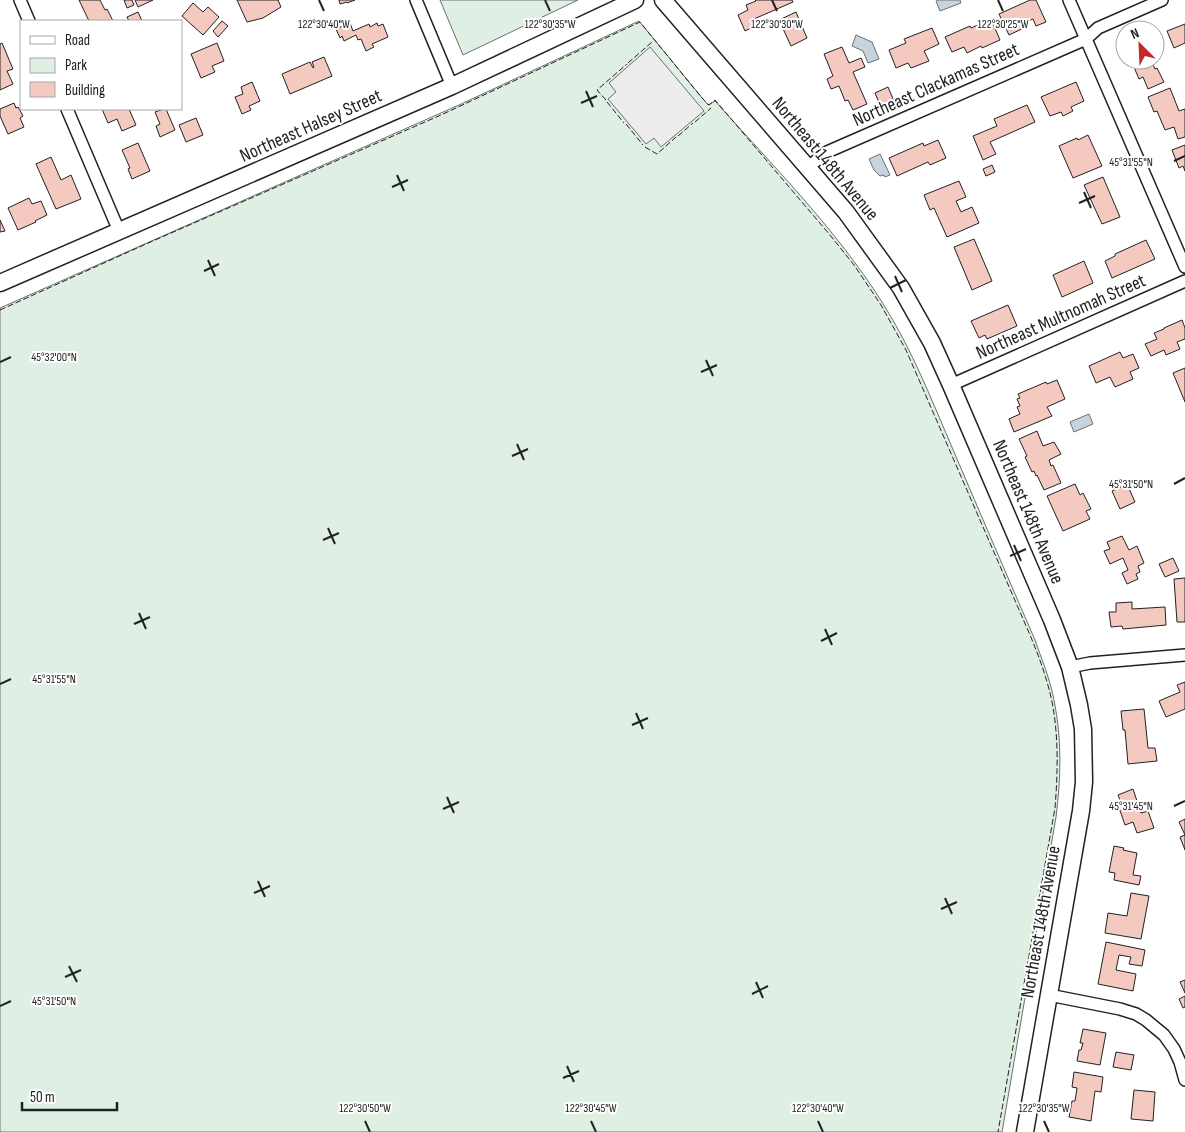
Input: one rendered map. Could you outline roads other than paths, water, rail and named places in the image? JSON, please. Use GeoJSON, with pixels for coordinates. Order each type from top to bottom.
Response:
{"type":"FeatureCollection","features":[{"type":"Feature","properties":{"kind":"main road","name":"Northeast Halsey Street"},"geometry":{"type":"LineString","coordinates":[[0,283],[452,86],[635,0]]}},
{"type":"Feature","properties":{"kind":"main road","name":"Northeast 148th Avenue"},"geometry":{"type":"LineString","coordinates":[[663,0],[846,212],[901,288],[924,328],[951,385],[1049,611],[1070,667],[1083,729],[1084,782],[1081,811],[1025,1132]]}},
{"type":"Feature","properties":{"kind":"street"},"geometry":{"type":"LineString","coordinates":[[20,0],[29,20]]}},
{"type":"Feature","properties":{"kind":"street"},"geometry":{"type":"LineString","coordinates":[[416,0],[452,86]]}},
{"type":"Feature","properties":{"kind":"street"},"geometry":{"type":"LineString","coordinates":[[1069,0],[1185,267]]}},
{"type":"Feature","properties":{"kind":"street","name":"Northeast Clackamas Street"},"geometry":{"type":"LineString","coordinates":[[807,168],[827,152],[1086,39],[1098,28],[1162,0]]}},
{"type":"Feature","properties":{"kind":"street"},"geometry":{"type":"LineString","coordinates":[[67,110],[119,231]]}},
{"type":"Feature","properties":{"kind":"street","name":"Northeast Multnomah Street"},"geometry":{"type":"LineString","coordinates":[[951,385],[1185,281]]}},
{"type":"Feature","properties":{"kind":"street"},"geometry":{"type":"LineString","coordinates":[[1070,667],[1090,663],[1185,655]]}},
{"type":"Feature","properties":{"kind":"street"},"geometry":{"type":"LineString","coordinates":[[1049,995],[1120,1009],[1136,1014],[1146,1020],[1164,1035],[1174,1049],[1185,1080]]}}]}
